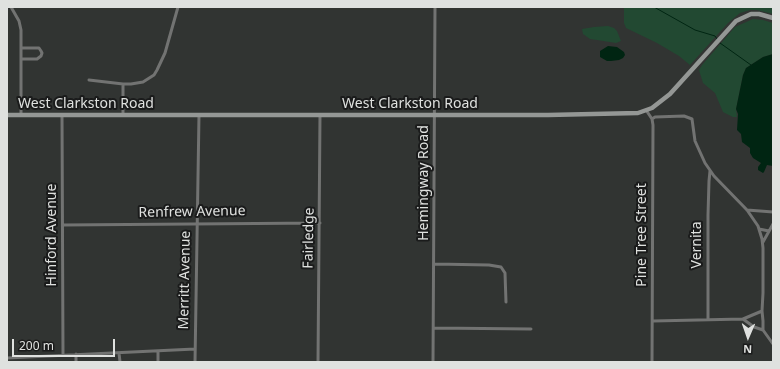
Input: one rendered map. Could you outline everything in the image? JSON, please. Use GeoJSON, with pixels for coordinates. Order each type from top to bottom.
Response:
{"type":"FeatureCollection","features":[{"type":"Feature","properties":{"kind":"main road","name":"West Clarkston Road"},"geometry":{"type":"LineString","coordinates":[[7,115],[435,115],[638,113],[652,108],[670,94],[736,21],[751,14],[759,14],[773,18]]}},
{"type":"Feature","properties":{"kind":"street"},"geometry":{"type":"LineString","coordinates":[[11,7],[19,21],[21,48],[21,115]]}},
{"type":"Feature","properties":{"kind":"street"},"geometry":{"type":"LineString","coordinates":[[90,80],[137,84],[154,75],[158,70],[165,53],[178,7]]}},
{"type":"Feature","properties":{"kind":"street","name":"Hemingway Road"},"geometry":{"type":"LineString","coordinates":[[434,362],[435,7]]}},
{"type":"Feature","properties":{"kind":"street"},"geometry":{"type":"LineString","coordinates":[[21,48],[38,48],[41,50],[42,54],[37,59],[21,59]]}},
{"type":"Feature","properties":{"kind":"street"},"geometry":{"type":"LineString","coordinates":[[123,84],[123,115]]}},
{"type":"Feature","properties":{"kind":"street"},"geometry":{"type":"LineString","coordinates":[[646,110],[652,119],[655,117],[678,116],[687,116],[692,119],[695,141],[705,163],[710,171],[747,210],[759,229],[762,243],[763,330],[773,344]]}},
{"type":"Feature","properties":{"kind":"street","name":"Hinford Avenue"},"geometry":{"type":"LineString","coordinates":[[62,115],[63,355]]}},
{"type":"Feature","properties":{"kind":"street","name":"Merritt Avenue"},"geometry":{"type":"LineString","coordinates":[[195,362],[199,115]]}},
{"type":"Feature","properties":{"kind":"street","name":"Fairledge"},"geometry":{"type":"LineString","coordinates":[[318,362],[320,115]]}},
{"type":"Feature","properties":{"kind":"street","name":"Pine Tree Street"},"geometry":{"type":"LineString","coordinates":[[652,119],[652,362]]}},
{"type":"Feature","properties":{"kind":"street","name":"Vernita"},"geometry":{"type":"LineString","coordinates":[[708,319],[708,181],[710,171]]}},
{"type":"Feature","properties":{"kind":"street"},"geometry":{"type":"LineString","coordinates":[[747,210],[773,212]]}},
{"type":"Feature","properties":{"kind":"street","name":"Renfrew Avenue"},"geometry":{"type":"LineString","coordinates":[[63,225],[320,223]]}},
{"type":"Feature","properties":{"kind":"street"},"geometry":{"type":"LineString","coordinates":[[762,243],[770,232],[773,224]]}},
{"type":"Feature","properties":{"kind":"street"},"geometry":{"type":"LineString","coordinates":[[759,229],[770,232]]}},
{"type":"Feature","properties":{"kind":"street"},"geometry":{"type":"LineString","coordinates":[[435,264],[489,265],[501,267],[505,273],[506,302]]}},
{"type":"Feature","properties":{"kind":"street"},"geometry":{"type":"LineString","coordinates":[[653,321],[744,319],[762,311]]}},
{"type":"Feature","properties":{"kind":"street"},"geometry":{"type":"LineString","coordinates":[[744,319],[754,327],[763,330]]}},
{"type":"Feature","properties":{"kind":"street"},"geometry":{"type":"LineString","coordinates":[[434,328],[531,329]]}},
{"type":"Feature","properties":{"kind":"street"},"geometry":{"type":"LineString","coordinates":[[7,358],[195,349]]}},
{"type":"Feature","properties":{"kind":"street"},"geometry":{"type":"LineString","coordinates":[[158,351],[158,362]]}},
{"type":"Feature","properties":{"kind":"street"},"geometry":{"type":"LineString","coordinates":[[119,353],[120,362]]}},
{"type":"Feature","properties":{"kind":"street"},"geometry":{"type":"LineString","coordinates":[[76,354],[76,362]]}},
{"type":"Feature","properties":{"kind":"street"},"geometry":{"type":"LineString","coordinates":[[32,357],[32,362]]}},
{"type":"Feature","properties":{"kind":"shaded area"},"geometry":{"type":"Polygon","coordinates":[[[624,7],[773,7],[773,14],[757,10],[750,10],[740,13],[728,23],[690,65],[679,56],[657,43],[626,28],[624,23],[624,7]]]}},
{"type":"Feature","properties":{"kind":"shaded area"},"geometry":{"type":"Polygon","coordinates":[[[753,19],[773,23],[773,54],[763,57],[746,68],[743,75],[736,109],[737,117],[733,117],[723,112],[715,93],[703,83],[699,70],[735,27],[753,19]]]}},
{"type":"Feature","properties":{"kind":"shaded area"},"geometry":{"type":"Polygon","coordinates":[[[608,26],[617,31],[621,41],[616,43],[590,39],[583,34],[582,29],[608,26]]]}},
{"type":"Feature","properties":{"kind":"shaded area"},"geometry":{"type":"Polygon","coordinates":[[[608,46],[617,47],[624,52],[625,55],[619,60],[607,61],[600,57],[600,51],[608,46]]]}},
{"type":"Feature","properties":{"kind":"shaded area"},"geometry":{"type":"Polygon","coordinates":[[[773,54],[773,166],[767,165],[763,173],[758,170],[761,163],[753,158],[750,153],[750,148],[742,142],[741,134],[737,130],[738,114],[736,109],[743,75],[746,68],[763,57],[773,54]]]}},
{"type":"Feature","properties":{"kind":"waterway"},"geometry":{"type":"LineString","coordinates":[[654,7],[695,30],[715,36],[717,39]]}},
{"type":"Feature","properties":{"kind":"waterway"},"geometry":{"type":"LineString","coordinates":[[720,43],[751,65]]}}]}
